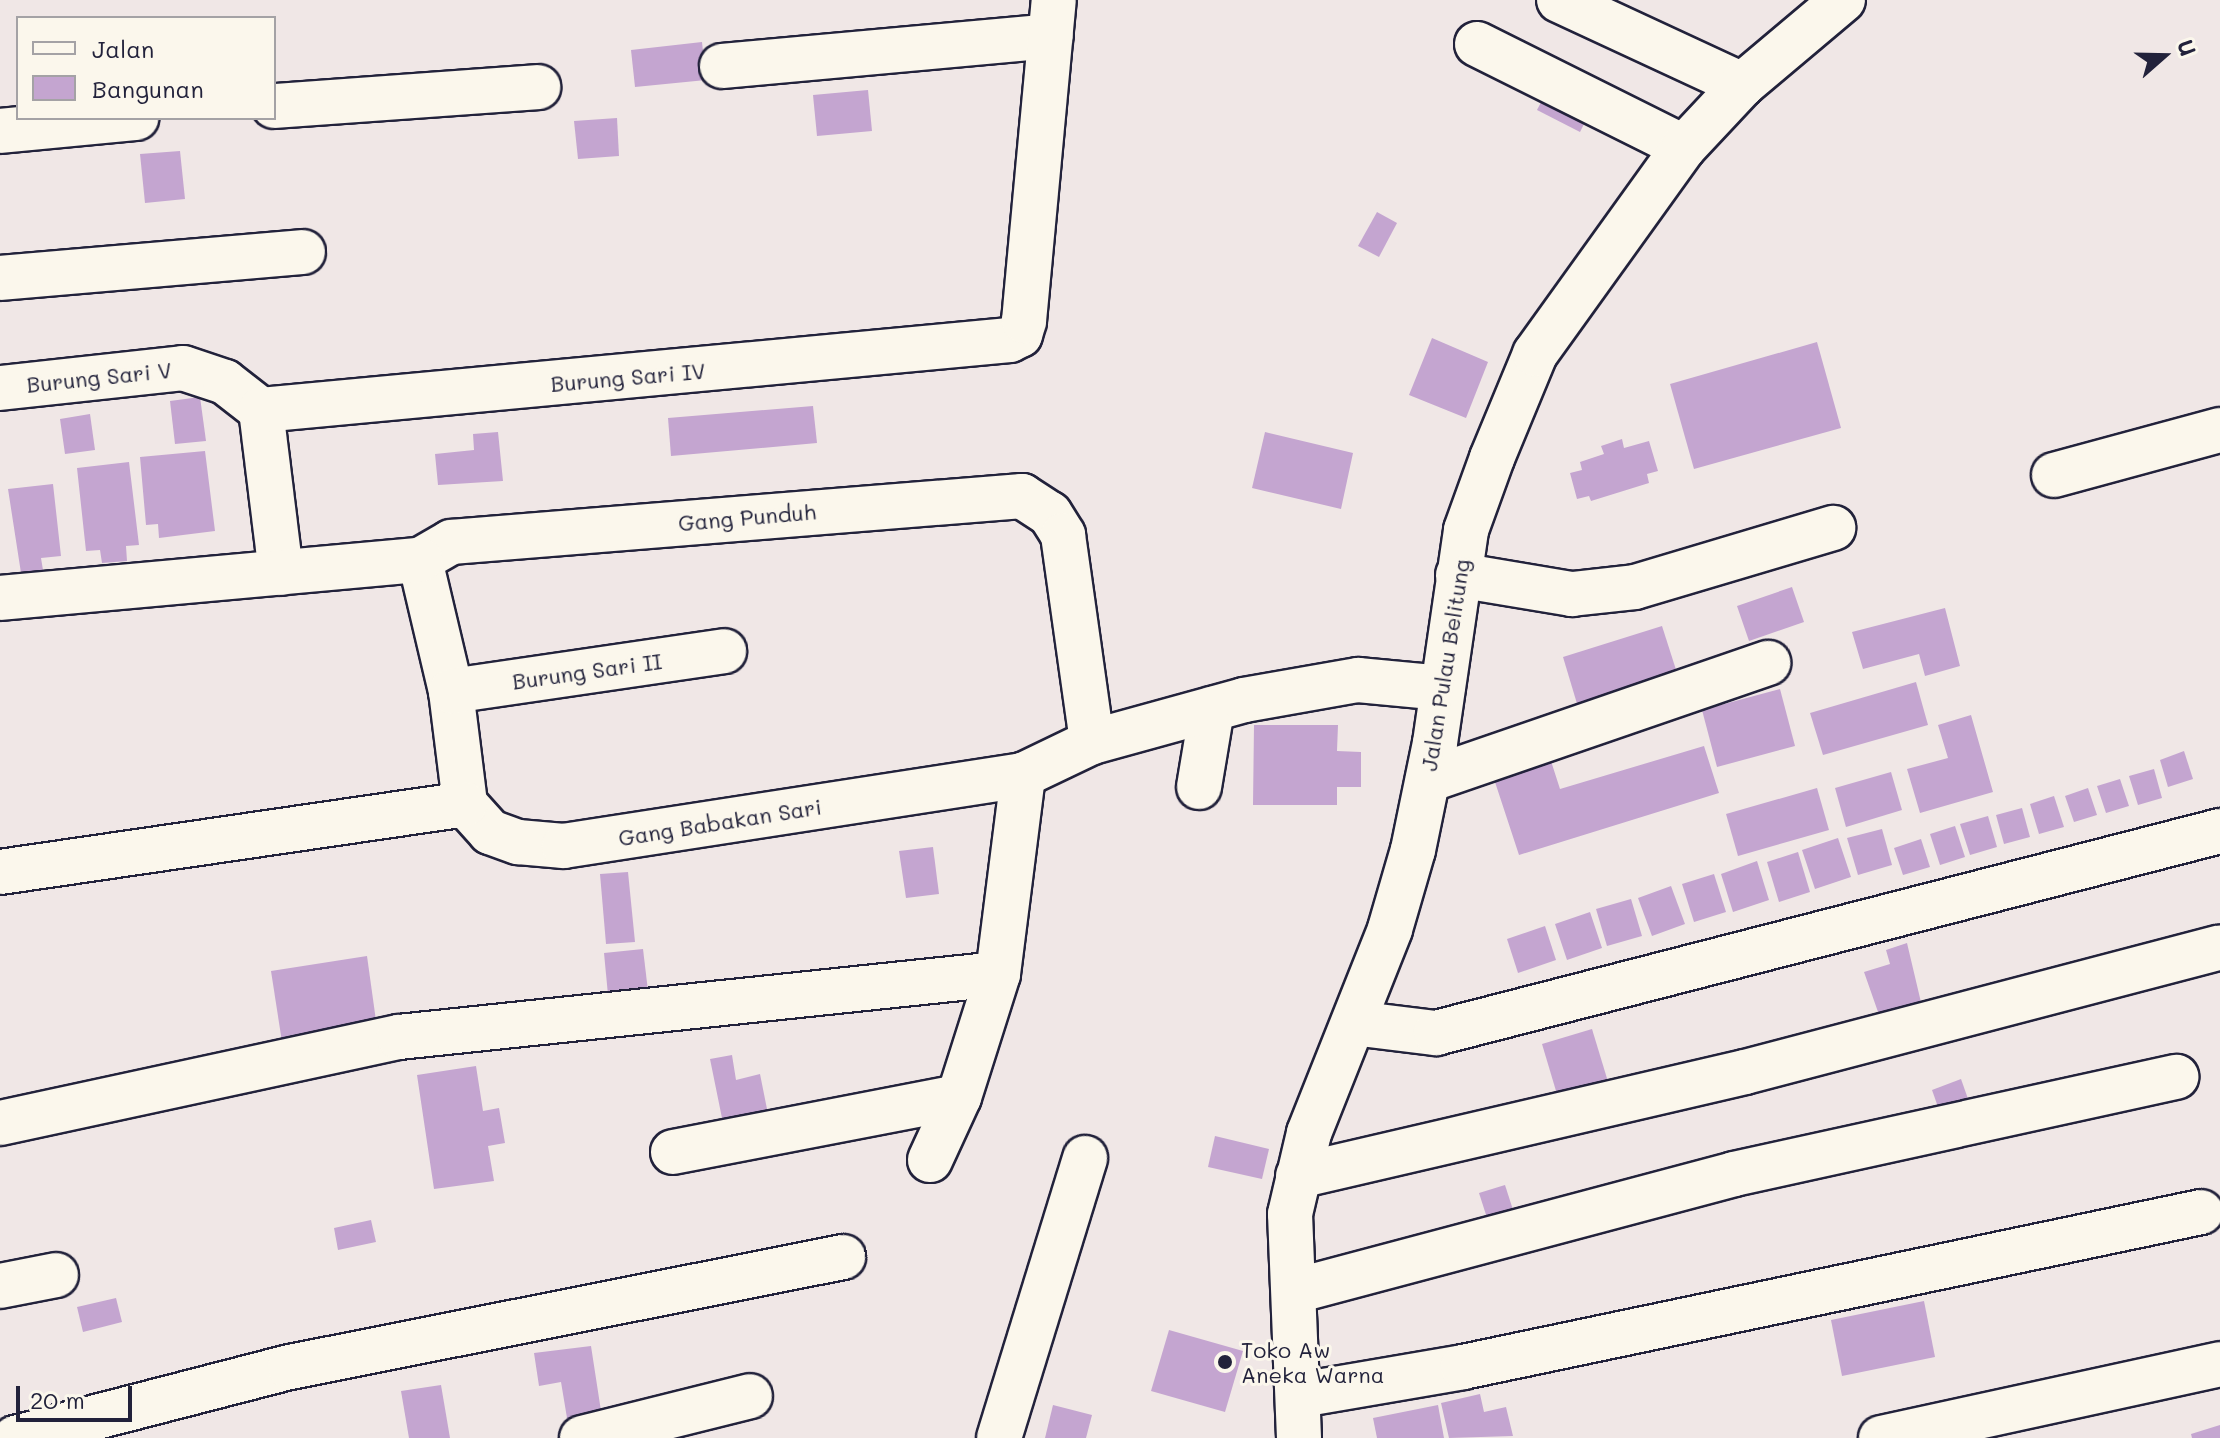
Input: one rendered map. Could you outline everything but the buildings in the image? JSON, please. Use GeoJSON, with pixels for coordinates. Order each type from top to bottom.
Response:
{"type":"FeatureCollection","features":[{"type":"Feature","properties":{"kind":"street"},"geometry":{"type":"LineString","coordinates":[[1559,0],[1742,85]]}},
{"type":"Feature","properties":{"kind":"street","name":"Jalan Pulau Belitung"},"geometry":{"type":"LineString","coordinates":[[1299,1438],[1300,1395],[1290,1214],[1309,1133],[1390,929],[1428,780],[1426,686],[1458,575],[1466,530],[1535,354],[1684,147],[1742,85],[1843,0]]}},
{"type":"Feature","properties":{"kind":"street"},"geometry":{"type":"LineString","coordinates":[[722,66],[1053,18]]}},
{"type":"Feature","properties":{"kind":"street","name":"Burung Sari IV"},"geometry":{"type":"LineString","coordinates":[[261,410],[996,345],[1020,335],[1024,321],[1053,18]]}},
{"type":"Feature","properties":{"kind":"street"},"geometry":{"type":"LineString","coordinates":[[1477,44],[1684,147]]}},
{"type":"Feature","properties":{"kind":"street"},"geometry":{"type":"LineString","coordinates":[[276,106],[538,87]]}},
{"type":"Feature","properties":{"kind":"street"},"geometry":{"type":"LineString","coordinates":[[0,131],[115,120]]}},
{"type":"Feature","properties":{"kind":"street"},"geometry":{"type":"LineString","coordinates":[[0,278],[303,252]]}},
{"type":"Feature","properties":{"kind":"street","name":"Burung Sari V"},"geometry":{"type":"LineString","coordinates":[[0,388],[183,368],[213,376],[261,410]]}},
{"type":"Feature","properties":{"kind":"street"},"geometry":{"type":"LineString","coordinates":[[261,410],[281,573]]}},
{"type":"Feature","properties":{"kind":"street"},"geometry":{"type":"LineString","coordinates":[[2054,475],[2220,430]]}},
{"type":"Feature","properties":{"kind":"street","name":"Gang Punduh"},"geometry":{"type":"LineString","coordinates":[[420,560],[451,542],[1000,494],[1035,502],[1063,535],[1092,742]]}},
{"type":"Feature","properties":{"kind":"street"},"geometry":{"type":"LineString","coordinates":[[1458,575],[1572,594],[1635,587],[1833,528]]}},
{"type":"Feature","properties":{"kind":"street"},"geometry":{"type":"LineString","coordinates":[[0,598],[420,560],[451,691],[465,804],[0,872]]}},
{"type":"Feature","properties":{"kind":"street","name":"Burung Sari II"},"geometry":{"type":"LineString","coordinates":[[451,691],[724,651]]}},
{"type":"Feature","properties":{"kind":"street"},"geometry":{"type":"LineString","coordinates":[[1428,780],[1768,663]]}},
{"type":"Feature","properties":{"kind":"street","name":"Gang Babakan Sari"},"geometry":{"type":"LineString","coordinates":[[465,804],[490,832],[518,842],[564,846],[1023,775],[1092,742],[1212,709],[1358,680],[1426,686]]}},
{"type":"Feature","properties":{"kind":"street"},"geometry":{"type":"LineString","coordinates":[[1199,787],[1212,709]]}},
{"type":"Feature","properties":{"kind":"street"},"geometry":{"type":"LineString","coordinates":[[930,1160],[959,1097],[998,974],[1023,775]]}},
{"type":"Feature","properties":{"kind":"street"},"geometry":{"type":"LineString","coordinates":[[1354,1023],[1436,1033],[2220,831]]}},
{"type":"Feature","properties":{"kind":"street"},"geometry":{"type":"LineString","coordinates":[[1298,1176],[1745,1072],[2220,947]]}},
{"type":"Feature","properties":{"kind":"street"},"geometry":{"type":"LineString","coordinates":[[0,1123],[399,1037],[998,974]]}},
{"type":"Feature","properties":{"kind":"street"},"geometry":{"type":"LineString","coordinates":[[1295,1291],[1734,1174],[2177,1077]]}},
{"type":"Feature","properties":{"kind":"street"},"geometry":{"type":"LineString","coordinates":[[673,1152],[959,1097]]}},
{"type":"Feature","properties":{"kind":"street"},"geometry":{"type":"LineString","coordinates":[[999,1438],[1085,1158]]}},
{"type":"Feature","properties":{"kind":"street"},"geometry":{"type":"LineString","coordinates":[[1300,1395],[1463,1367],[2201,1212]]}},
{"type":"Feature","properties":{"kind":"street"},"geometry":{"type":"LineString","coordinates":[[15,1438],[290,1367],[843,1257]]}},
{"type":"Feature","properties":{"kind":"street"},"geometry":{"type":"LineString","coordinates":[[0,1286],[56,1275]]}},
{"type":"Feature","properties":{"kind":"street"},"geometry":{"type":"LineString","coordinates":[[1881,1438],[2220,1364]]}},
{"type":"Feature","properties":{"kind":"street"},"geometry":{"type":"LineString","coordinates":[[582,1438],[750,1396]]}},
{"type":"Feature","properties":{"kind":"place","name":"Toko Aw Aneka Warna"},"geometry":{"type":"Point","coordinates":[1225,1362]}}]}
